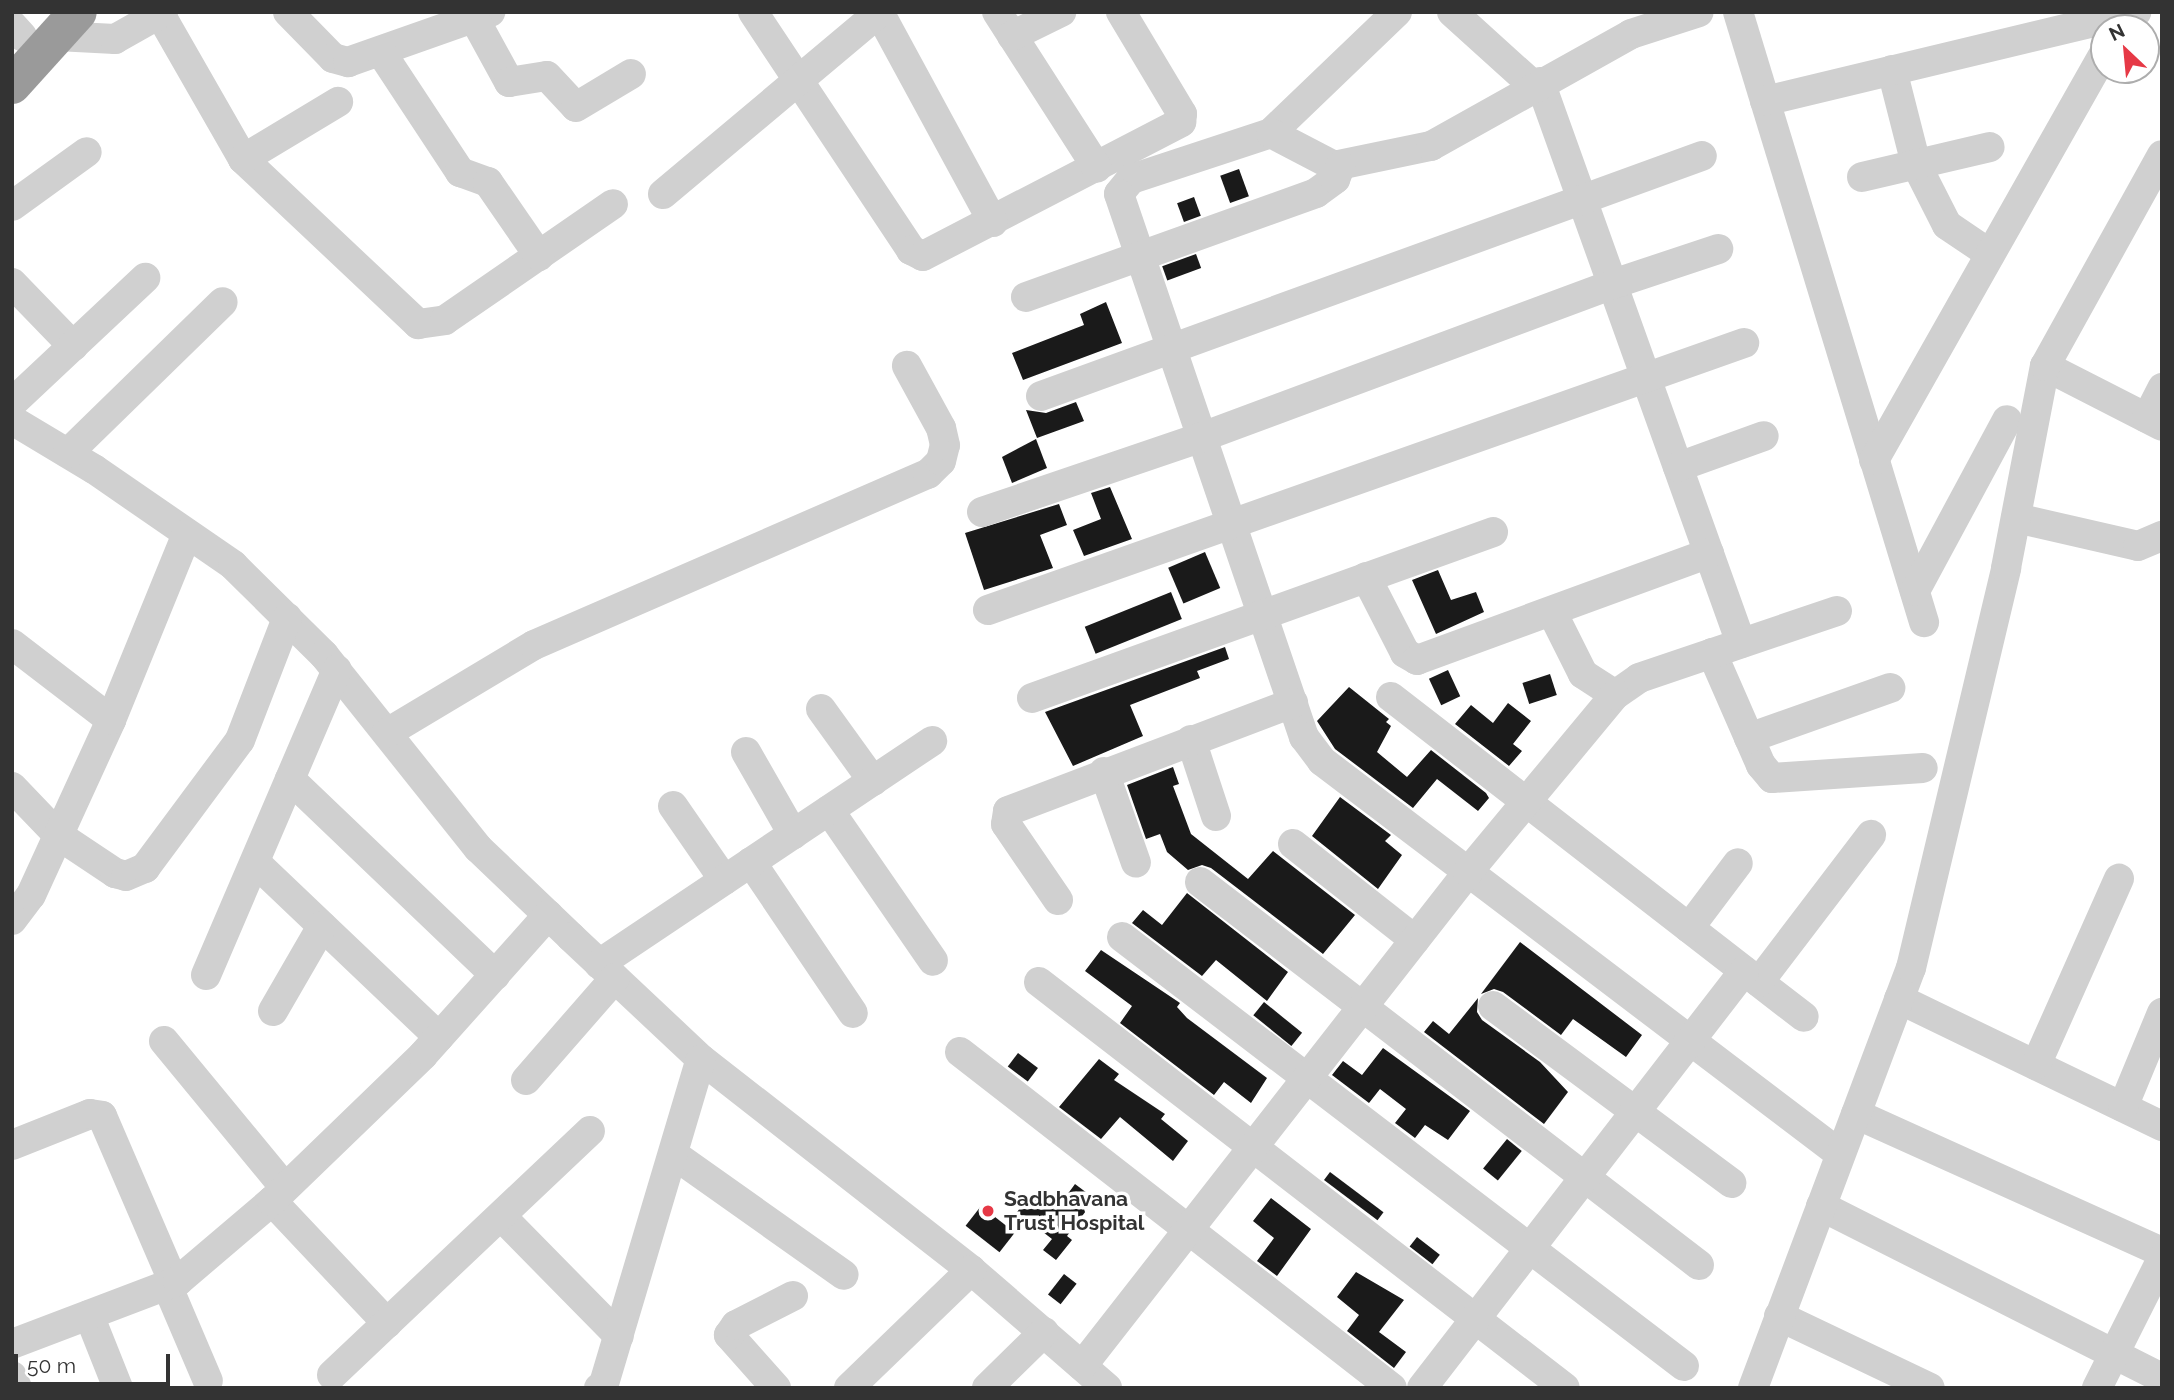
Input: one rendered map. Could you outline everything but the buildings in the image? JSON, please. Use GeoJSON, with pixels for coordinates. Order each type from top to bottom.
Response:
{"type":"FeatureCollection","features":[{"type":"Feature","properties":{"kind":"highway"},"geometry":{"type":"LineString","coordinates":[[12,85],[37,28]]}},
{"type":"Feature","properties":{"kind":"street"},"geometry":{"type":"LineString","coordinates":[[288,12],[340,61],[381,52],[482,15],[509,82],[547,76],[576,107],[631,74]]}},
{"type":"Feature","properties":{"kind":"street"},"geometry":{"type":"LineString","coordinates":[[753,12],[796,82],[916,255],[929,254],[1178,125],[1182,118],[1121,12]]}},
{"type":"Feature","properties":{"kind":"street"},"geometry":{"type":"LineString","coordinates":[[663,194],[879,12],[993,222]]}},
{"type":"Feature","properties":{"kind":"street"},"geometry":{"type":"LineString","coordinates":[[1061,12],[1004,24],[1097,168]]}},
{"type":"Feature","properties":{"kind":"street"},"geometry":{"type":"LineString","coordinates":[[1397,12],[1271,132],[1131,179],[1120,187],[1304,737],[1322,761],[1840,1154]]}},
{"type":"Feature","properties":{"kind":"street"},"geometry":{"type":"LineString","coordinates":[[1452,12],[1537,84],[1582,198],[1741,643]]}},
{"type":"Feature","properties":{"kind":"street"},"geometry":{"type":"LineString","coordinates":[[1271,132],[1341,165],[1431,146],[1537,84],[1631,34],[1699,12]]}},
{"type":"Feature","properties":{"kind":"street"},"geometry":{"type":"LineString","coordinates":[[1738,12],[1924,622]]}},
{"type":"Feature","properties":{"kind":"street"},"geometry":{"type":"LineString","coordinates":[[37,28],[115,39],[161,13],[243,159],[418,324],[445,320],[612,204]]}},
{"type":"Feature","properties":{"kind":"street"},"geometry":{"type":"LineString","coordinates":[[1765,101],[2090,26]]}},
{"type":"Feature","properties":{"kind":"street"},"geometry":{"type":"LineString","coordinates":[[381,52],[460,172],[488,182],[539,256]]}},
{"type":"Feature","properties":{"kind":"street"},"geometry":{"type":"LineString","coordinates":[[1892,70],[1916,164],[1947,225],[1990,254]]}},
{"type":"Feature","properties":{"kind":"street"},"geometry":{"type":"LineString","coordinates":[[1874,460],[2090,78]]}},
{"type":"Feature","properties":{"kind":"street"},"geometry":{"type":"LineString","coordinates":[[243,159],[338,102]]}},
{"type":"Feature","properties":{"kind":"street"},"geometry":{"type":"LineString","coordinates":[[1862,177],[1990,146]]}},
{"type":"Feature","properties":{"kind":"street"},"geometry":{"type":"LineString","coordinates":[[12,206],[87,152]]}},
{"type":"Feature","properties":{"kind":"street"},"geometry":{"type":"LineString","coordinates":[[1753,1388],[1914,955],[2016,518],[2045,366],[2162,155]]}},
{"type":"Feature","properties":{"kind":"street"},"geometry":{"type":"LineString","coordinates":[[1041,396],[1702,156]]}},
{"type":"Feature","properties":{"kind":"street"},"geometry":{"type":"LineString","coordinates":[[1026,297],[1316,193],[1335,179],[1341,165]]}},
{"type":"Feature","properties":{"kind":"street"},"geometry":{"type":"LineString","coordinates":[[982,512],[1202,437],[1612,284],[1718,249]]}},
{"type":"Feature","properties":{"kind":"street"},"geometry":{"type":"LineString","coordinates":[[12,403],[145,278]]}},
{"type":"Feature","properties":{"kind":"street"},"geometry":{"type":"LineString","coordinates":[[12,283],[72,346]]}},
{"type":"Feature","properties":{"kind":"street"},"geometry":{"type":"LineString","coordinates":[[68,453],[223,302]]}},
{"type":"Feature","properties":{"kind":"street"},"geometry":{"type":"LineString","coordinates":[[988,610],[1233,526],[1645,374],[1744,343]]}},
{"type":"Feature","properties":{"kind":"street"},"geometry":{"type":"LineString","coordinates":[[387,733],[534,645],[928,474],[941,461],[946,445],[941,428],[907,366]]}},
{"type":"Feature","properties":{"kind":"street"},"geometry":{"type":"LineString","coordinates":[[2045,366],[2155,422],[2162,388]]}},
{"type":"Feature","properties":{"kind":"street"},"geometry":{"type":"LineString","coordinates":[[12,420],[68,453],[233,565],[337,670],[478,848],[607,971],[701,1059],[971,1270],[1107,1388]]}},
{"type":"Feature","properties":{"kind":"street"},"geometry":{"type":"LineString","coordinates":[[1914,591],[2007,420]]}},
{"type":"Feature","properties":{"kind":"street"},"geometry":{"type":"LineString","coordinates":[[1678,467],[1764,436]]}},
{"type":"Feature","properties":{"kind":"street"},"geometry":{"type":"LineString","coordinates":[[2016,518],[2138,546],[2162,536]]}},
{"type":"Feature","properties":{"kind":"street"},"geometry":{"type":"LineString","coordinates":[[1032,698],[1493,532]]}},
{"type":"Feature","properties":{"kind":"street"},"geometry":{"type":"LineString","coordinates":[[12,920],[31,895],[111,720],[187,534]]}},
{"type":"Feature","properties":{"kind":"street"},"geometry":{"type":"LineString","coordinates":[[1366,577],[1405,653],[1417,660],[1709,554]]}},
{"type":"Feature","properties":{"kind":"street"},"geometry":{"type":"LineString","coordinates":[[1082,1366],[1468,872],[1615,695],[1639,678],[1837,611]]}},
{"type":"Feature","properties":{"kind":"street"},"geometry":{"type":"LineString","coordinates":[[1552,612],[1583,674],[1615,695]]}},
{"type":"Feature","properties":{"kind":"street"},"geometry":{"type":"LineString","coordinates":[[12,787],[58,835],[115,873],[126,876],[145,868],[240,740],[287,618]]}},
{"type":"Feature","properties":{"kind":"street"},"geometry":{"type":"LineString","coordinates":[[12,643],[111,720]]}},
{"type":"Feature","properties":{"kind":"street"},"geometry":{"type":"LineString","coordinates":[[1712,653],[1766,772],[1780,780],[1923,768]]}},
{"type":"Feature","properties":{"kind":"street"},"geometry":{"type":"LineString","coordinates":[[206,975],[337,670]]}},
{"type":"Feature","properties":{"kind":"street"},"geometry":{"type":"LineString","coordinates":[[1749,738],[1890,688]]}},
{"type":"Feature","properties":{"kind":"street"},"geometry":{"type":"LineString","coordinates":[[1391,697],[1804,1017]]}},
{"type":"Feature","properties":{"kind":"street"},"geometry":{"type":"LineString","coordinates":[[1058,900],[1006,817],[1014,806],[1293,703]]}},
{"type":"Feature","properties":{"kind":"street"},"geometry":{"type":"LineString","coordinates":[[821,709],[873,781]]}},
{"type":"Feature","properties":{"kind":"street"},"geometry":{"type":"LineString","coordinates":[[1191,740],[1216,816]]}},
{"type":"Feature","properties":{"kind":"street"},"geometry":{"type":"LineString","coordinates":[[526,1080],[607,971],[724,880],[932,741]]}},
{"type":"Feature","properties":{"kind":"street"},"geometry":{"type":"LineString","coordinates":[[746,752],[793,834]]}},
{"type":"Feature","properties":{"kind":"street"},"geometry":{"type":"LineString","coordinates":[[1104,772],[1136,863]]}},
{"type":"Feature","properties":{"kind":"street"},"geometry":{"type":"LineString","coordinates":[[290,779],[495,975]]}},
{"type":"Feature","properties":{"kind":"street"},"geometry":{"type":"LineString","coordinates":[[673,806],[724,880]]}},
{"type":"Feature","properties":{"kind":"street"},"geometry":{"type":"LineString","coordinates":[[829,810],[933,961]]}},
{"type":"Feature","properties":{"kind":"street"},"geometry":{"type":"LineString","coordinates":[[1422,1388],[1690,1041],[1751,976],[1871,835]]}},
{"type":"Feature","properties":{"kind":"street"},"geometry":{"type":"LineString","coordinates":[[1293,844],[1415,940]]}},
{"type":"Feature","properties":{"kind":"street"},"geometry":{"type":"LineString","coordinates":[[255,862],[439,1037]]}},
{"type":"Feature","properties":{"kind":"street"},"geometry":{"type":"LineString","coordinates":[[751,862],[853,1013]]}},
{"type":"Feature","properties":{"kind":"street"},"geometry":{"type":"LineString","coordinates":[[1689,928],[1738,863]]}},
{"type":"Feature","properties":{"kind":"street"},"geometry":{"type":"LineString","coordinates":[[2036,1065],[2119,879]]}},
{"type":"Feature","properties":{"kind":"street"},"geometry":{"type":"LineString","coordinates":[[1200,882],[1583,1180],[1699,1265]]}},
{"type":"Feature","properties":{"kind":"street"},"geometry":{"type":"LineString","coordinates":[[12,1345],[171,1284],[279,1195],[439,1037],[548,915]]}},
{"type":"Feature","properties":{"kind":"street"},"geometry":{"type":"LineString","coordinates":[[273,1011],[322,926]]}},
{"type":"Feature","properties":{"kind":"street"},"geometry":{"type":"LineString","coordinates":[[1122,937],[1684,1366]]}},
{"type":"Feature","properties":{"kind":"street"},"geometry":{"type":"LineString","coordinates":[[1040,982],[1565,1388]]}},
{"type":"Feature","properties":{"kind":"street"},"geometry":{"type":"LineString","coordinates":[[1899,999],[2162,1126]]}},
{"type":"Feature","properties":{"kind":"street"},"geometry":{"type":"LineString","coordinates":[[1493,1006],[1731,1183]]}},
{"type":"Feature","properties":{"kind":"street"},"geometry":{"type":"LineString","coordinates":[[2123,1107],[2162,1013]]}},
{"type":"Feature","properties":{"kind":"street"},"geometry":{"type":"LineString","coordinates":[[164,1041],[279,1195],[387,1323]]}},
{"type":"Feature","properties":{"kind":"street"},"geometry":{"type":"LineString","coordinates":[[960,1052],[1392,1388]]}},
{"type":"Feature","properties":{"kind":"street"},"geometry":{"type":"LineString","coordinates":[[609,1384],[619,1336],[701,1059]]}},
{"type":"Feature","properties":{"kind":"street"},"geometry":{"type":"LineString","coordinates":[[12,1145],[90,1114],[102,1116],[208,1381]]}},
{"type":"Feature","properties":{"kind":"street"},"geometry":{"type":"LineString","coordinates":[[1856,1114],[2162,1252]]}},
{"type":"Feature","properties":{"kind":"street"},"geometry":{"type":"LineString","coordinates":[[332,1375],[590,1131]]}},
{"type":"Feature","properties":{"kind":"street"},"geometry":{"type":"LineString","coordinates":[[673,1153],[844,1275]]}},
{"type":"Feature","properties":{"kind":"street"},"geometry":{"type":"LineString","coordinates":[[1821,1206],[2162,1378]]}},
{"type":"Feature","properties":{"kind":"street"},"geometry":{"type":"LineString","coordinates":[[500,1216],[619,1336]]}},
{"type":"Feature","properties":{"kind":"street"},"geometry":{"type":"LineString","coordinates":[[2097,1388],[2162,1259]]}},
{"type":"Feature","properties":{"kind":"street"},"geometry":{"type":"LineString","coordinates":[[849,1388],[971,1270]]}},
{"type":"Feature","properties":{"kind":"street"},"geometry":{"type":"LineString","coordinates":[[776,1388],[729,1335],[736,1325],[793,1296]]}},
{"type":"Feature","properties":{"kind":"street"},"geometry":{"type":"LineString","coordinates":[[89,1315],[118,1388]]}},
{"type":"Feature","properties":{"kind":"street"},"geometry":{"type":"LineString","coordinates":[[1779,1317],[1930,1388]]}},
{"type":"Feature","properties":{"kind":"street"},"geometry":{"type":"LineString","coordinates":[[987,1388],[1044,1332]]}},
{"type":"Feature","properties":{"kind":"street"},"geometry":{"type":"LineString","coordinates":[[12,1376],[17,1388]]}},
{"type":"Feature","properties":{"kind":"place","name":"Sadbhavana Trust Hospital"},"geometry":{"type":"Point","coordinates":[988,1211]}}]}
